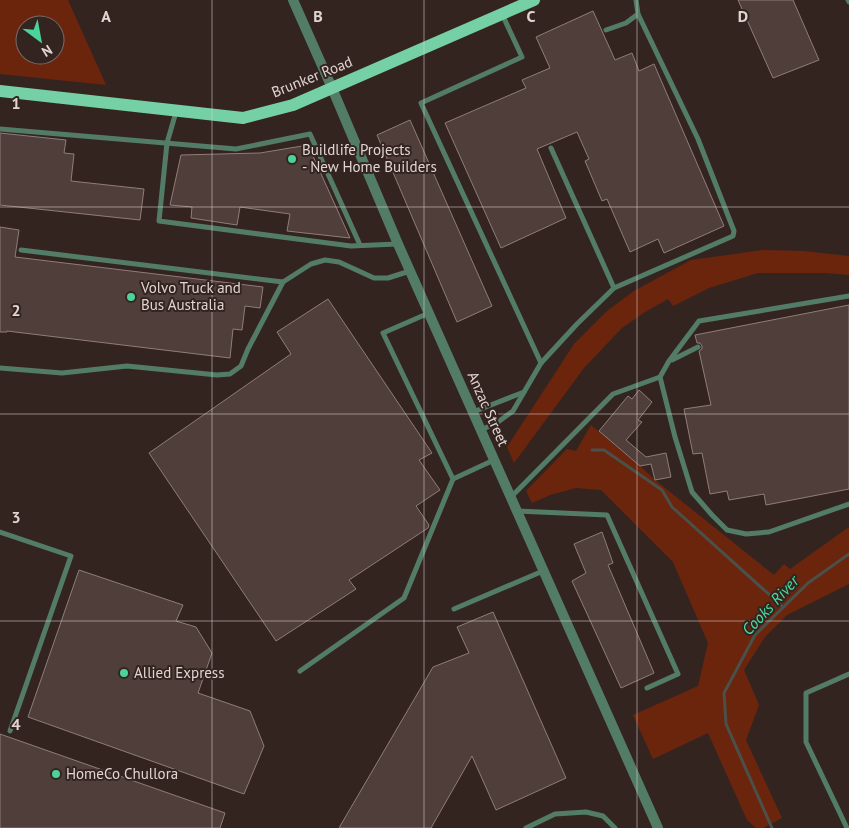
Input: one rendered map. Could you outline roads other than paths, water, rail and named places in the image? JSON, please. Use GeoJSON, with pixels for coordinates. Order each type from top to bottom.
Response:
{"type":"FeatureCollection","features":[{"type":"Feature","properties":{"kind":"main road","name":"Brunker Road"},"geometry":{"type":"LineString","coordinates":[[0,91],[242,118],[293,105],[534,0]]}},
{"type":"Feature","properties":{"kind":"main road"},"geometry":{"type":"LineString","coordinates":[[0,99],[41,95]]}},
{"type":"Feature","properties":{"kind":"street","name":"Anzac Street"},"geometry":{"type":"LineString","coordinates":[[293,0],[428,313],[658,828]]}},
{"type":"Feature","properties":{"kind":"lane"},"geometry":{"type":"LineString","coordinates":[[481,430],[498,422],[513,411],[541,363],[614,288],[733,236],[734,231],[698,139],[638,14],[636,0]]}},
{"type":"Feature","properties":{"kind":"lane"},"geometry":{"type":"LineString","coordinates":[[502,14],[522,57],[421,103],[541,363]]}},
{"type":"Feature","properties":{"kind":"lane"},"geometry":{"type":"LineString","coordinates":[[606,30],[626,23],[638,14]]}},
{"type":"Feature","properties":{"kind":"lane"},"geometry":{"type":"LineString","coordinates":[[176,111],[167,143],[158,221],[350,246],[398,244]]}},
{"type":"Feature","properties":{"kind":"lane"},"geometry":{"type":"LineString","coordinates":[[0,129],[236,149],[310,134],[360,245]]}},
{"type":"Feature","properties":{"kind":"lane"},"geometry":{"type":"LineString","coordinates":[[551,148],[614,288]]}},
{"type":"Feature","properties":{"kind":"lane"},"geometry":{"type":"LineString","coordinates":[[21,250],[282,282]]}},
{"type":"Feature","properties":{"kind":"lane"},"geometry":{"type":"LineString","coordinates":[[0,368],[62,373],[127,366],[217,375],[230,374],[241,366],[282,282],[312,264],[325,260],[339,262],[374,278],[388,278],[410,271]]}},
{"type":"Feature","properties":{"kind":"lane"},"geometry":{"type":"LineString","coordinates":[[510,497],[613,394],[660,377],[669,361],[699,321],[849,296]]}},
{"type":"Feature","properties":{"kind":"lane"},"geometry":{"type":"LineString","coordinates":[[428,313],[384,333],[453,478]]}},
{"type":"Feature","properties":{"kind":"lane"},"geometry":{"type":"LineString","coordinates":[[669,361],[698,347]]}},
{"type":"Feature","properties":{"kind":"lane"},"geometry":{"type":"LineString","coordinates":[[660,377],[692,492],[727,530],[746,534],[769,532],[849,504]]}},
{"type":"Feature","properties":{"kind":"lane"},"geometry":{"type":"LineString","coordinates":[[472,412],[524,392]]}},
{"type":"Feature","properties":{"kind":"lane"},"geometry":{"type":"LineString","coordinates":[[300,671],[404,598],[453,478],[494,460]]}},
{"type":"Feature","properties":{"kind":"lane"},"geometry":{"type":"LineString","coordinates":[[516,511],[607,515],[678,674],[647,688]]}},
{"type":"Feature","properties":{"kind":"lane"},"geometry":{"type":"LineString","coordinates":[[0,532],[70,556],[10,731]]}},
{"type":"Feature","properties":{"kind":"lane"},"geometry":{"type":"LineString","coordinates":[[454,609],[543,571]]}},
{"type":"Feature","properties":{"kind":"lane"},"geometry":{"type":"LineString","coordinates":[[847,828],[806,742],[806,693],[849,674]]}},
{"type":"Feature","properties":{"kind":"lane"},"geometry":{"type":"LineString","coordinates":[[526,828],[555,814],[586,812],[603,816],[615,828]]}},
{"type":"Feature","properties":{"kind":"waterway"},"geometry":{"type":"LineString","coordinates":[[592,450],[604,450],[662,490],[672,507],[783,607]]}},
{"type":"Feature","properties":{"kind":"waterway","name":"Cooks River"},"geometry":{"type":"LineString","coordinates":[[772,828],[726,724],[724,693],[755,635],[808,583],[849,554]]}},
{"type":"Feature","properties":{"kind":"place","name":"Buildlife Projects - New Home Builders"},"geometry":{"type":"Point","coordinates":[292,159]}},
{"type":"Feature","properties":{"kind":"place","name":"Volvo Truck and Bus Australia"},"geometry":{"type":"Point","coordinates":[131,297]}},
{"type":"Feature","properties":{"kind":"place","name":"Allied Express"},"geometry":{"type":"Point","coordinates":[124,673]}},
{"type":"Feature","properties":{"kind":"place","name":"HomeCo Chullora"},"geometry":{"type":"Point","coordinates":[56,774]}}]}
